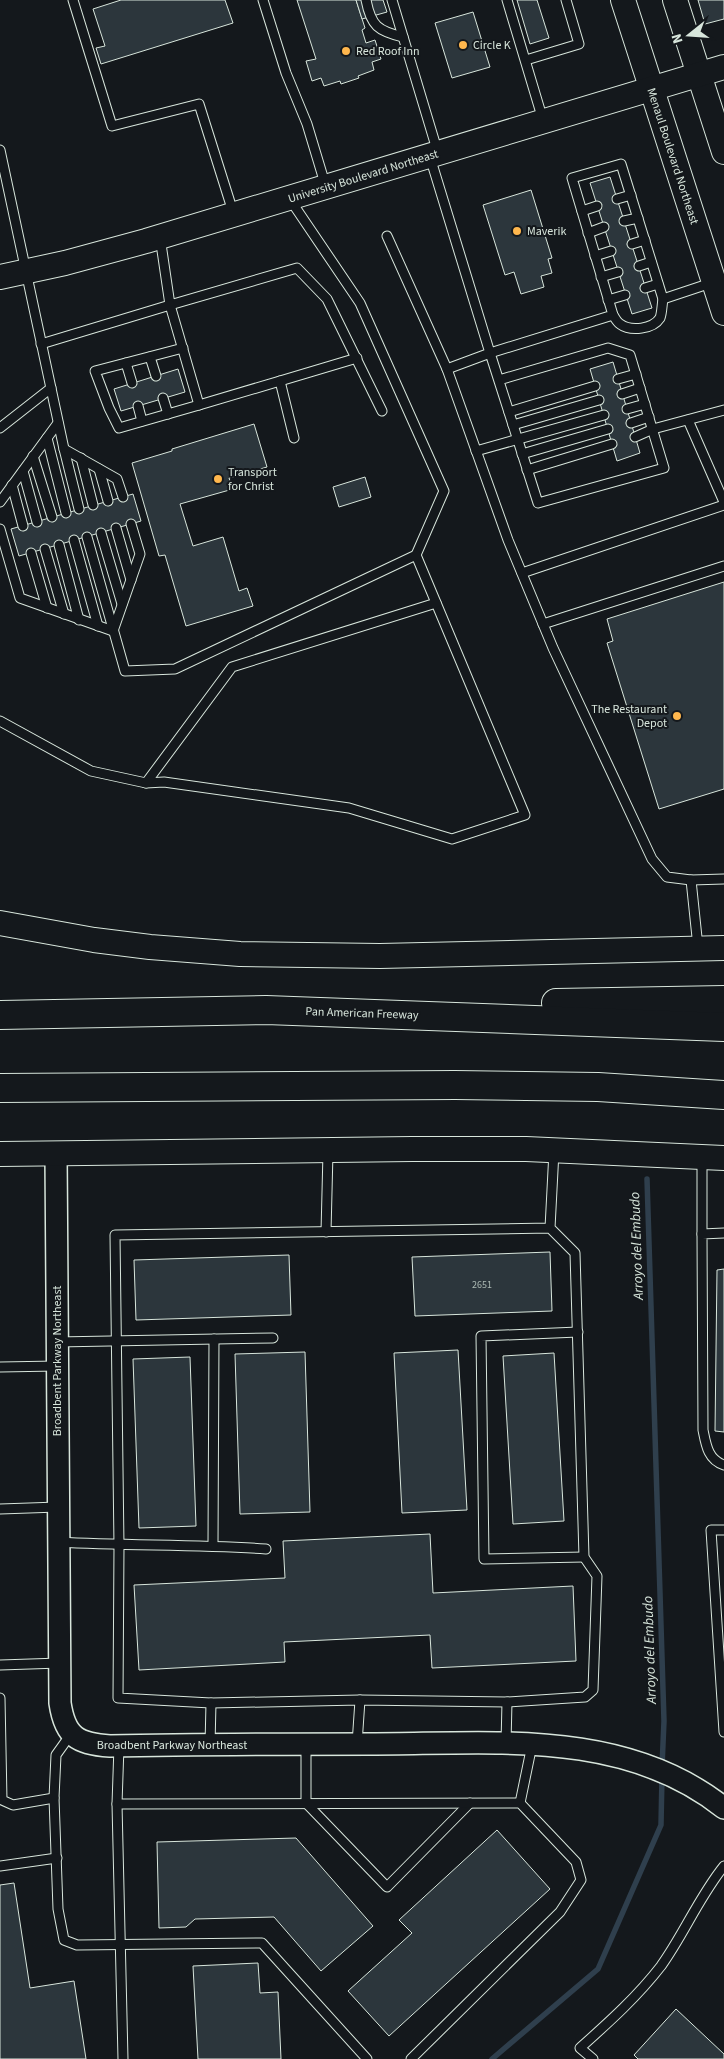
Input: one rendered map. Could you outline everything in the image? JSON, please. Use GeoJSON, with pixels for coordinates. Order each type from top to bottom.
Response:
{"type":"FeatureCollection","features":[{"type":"Feature","properties":{"kind":"highway"},"geometry":{"type":"LineString","coordinates":[[266,1010],[724,1000]]}},
{"type":"Feature","properties":{"kind":"highway","name":"Pan American Freeway"},"geometry":{"type":"LineString","coordinates":[[0,1015],[266,1010],[724,1027]]}},
{"type":"Feature","properties":{"kind":"highway"},"geometry":{"type":"LineString","coordinates":[[0,1088],[598,1087],[724,1095]]}},
{"type":"Feature","properties":{"kind":"main road","name":"Menaul Boulevard Northeast"},"geometry":{"type":"LineString","coordinates":[[623,0],[724,312]]}},
{"type":"Feature","properties":{"kind":"main road"},"geometry":{"type":"LineString","coordinates":[[675,0],[724,152]]}},
{"type":"Feature","properties":{"kind":"main road","name":"University Boulevard Northeast"},"geometry":{"type":"LineString","coordinates":[[0,278],[65,263],[160,237],[544,123],[724,67]]}},
{"type":"Feature","properties":{"kind":"main road"},"geometry":{"type":"LineString","coordinates":[[0,923],[94,940],[150,947],[240,954],[380,956],[724,948]]}},
{"type":"Feature","properties":{"kind":"main road"},"geometry":{"type":"LineString","coordinates":[[0,1154],[328,1150],[554,1151],[713,1157]]}},
{"type":"Feature","properties":{"kind":"street","name":"Broadbent Parkway Northeast"},"geometry":{"type":"LineString","coordinates":[[56,1154],[60,1663],[62,1715],[66,1728],[71,1734],[80,1741],[91,1745],[119,1746],[306,1744],[506,1744],[562,1746],[596,1750],[662,1770],[685,1782],[724,1808]]}},
{"type":"Feature","properties":{"kind":"lane"},"geometry":{"type":"LineString","coordinates":[[73,0],[112,126],[199,104],[234,215]]}},
{"type":"Feature","properties":{"kind":"lane"},"geometry":{"type":"LineString","coordinates":[[263,0],[286,73],[307,124],[326,188]]}},
{"type":"Feature","properties":{"kind":"lane"},"geometry":{"type":"LineString","coordinates":[[366,0],[369,17],[378,27],[390,34],[403,38]]}},
{"type":"Feature","properties":{"kind":"lane"},"geometry":{"type":"LineString","coordinates":[[392,0],[490,353],[538,503],[664,468],[630,355],[608,348],[499,380]]}},
{"type":"Feature","properties":{"kind":"lane"},"geometry":{"type":"LineString","coordinates":[[507,0],[544,123]]}},
{"type":"Feature","properties":{"kind":"lane"},"geometry":{"type":"LineString","coordinates":[[526,60],[579,44],[566,0]]}},
{"type":"Feature","properties":{"kind":"lane"},"geometry":{"type":"LineString","coordinates":[[0,150],[50,388],[79,509]]}},
{"type":"Feature","properties":{"kind":"lane"},"geometry":{"type":"LineString","coordinates":[[621,164],[663,299],[661,317],[656,322],[645,328],[631,329],[621,325],[613,315],[582,211],[572,178],[621,164]]}},
{"type":"Feature","properties":{"kind":"lane"},"geometry":{"type":"LineString","coordinates":[[617,200],[631,195]]}},
{"type":"Feature","properties":{"kind":"lane"},"geometry":{"type":"LineString","coordinates":[[87,537],[125,671],[175,669],[416,555],[444,491],[360,303],[289,198]]}},
{"type":"Feature","properties":{"kind":"lane"},"geometry":{"type":"LineString","coordinates":[[582,211],[597,206]]}},
{"type":"Feature","properties":{"kind":"lane"},"geometry":{"type":"LineString","coordinates":[[624,221],[638,218]]}},
{"type":"Feature","properties":{"kind":"lane"},"geometry":{"type":"LineString","coordinates":[[588,233],[604,228]]}},
{"type":"Feature","properties":{"kind":"lane"},"geometry":{"type":"LineString","coordinates":[[387,236],[447,369],[508,540],[522,573],[652,859],[667,877],[691,880],[724,879]]}},
{"type":"Feature","properties":{"kind":"lane"},"geometry":{"type":"LineString","coordinates":[[160,237],[170,305],[199,405]]}},
{"type":"Feature","properties":{"kind":"lane"},"geometry":{"type":"LineString","coordinates":[[632,244],[645,240]]}},
{"type":"Feature","properties":{"kind":"lane"},"geometry":{"type":"LineString","coordinates":[[595,256],[612,250]]}},
{"type":"Feature","properties":{"kind":"lane"},"geometry":{"type":"LineString","coordinates":[[638,266],[652,262]]}},
{"type":"Feature","properties":{"kind":"lane"},"geometry":{"type":"LineString","coordinates":[[41,344],[297,268],[327,299],[382,412]]}},
{"type":"Feature","properties":{"kind":"lane"},"geometry":{"type":"LineString","coordinates":[[601,277],[618,272]]}},
{"type":"Feature","properties":{"kind":"lane"},"geometry":{"type":"LineString","coordinates":[[663,299],[714,282]]}},
{"type":"Feature","properties":{"kind":"lane"},"geometry":{"type":"LineString","coordinates":[[646,288],[658,284]]}},
{"type":"Feature","properties":{"kind":"lane"},"geometry":{"type":"LineString","coordinates":[[608,300],[626,295]]}},
{"type":"Feature","properties":{"kind":"lane"},"geometry":{"type":"LineString","coordinates":[[447,369],[490,353],[613,315]]}},
{"type":"Feature","properties":{"kind":"lane"},"geometry":{"type":"LineString","coordinates":[[183,348],[95,371],[109,408],[120,428],[357,358]]}},
{"type":"Feature","properties":{"kind":"lane"},"geometry":{"type":"LineString","coordinates":[[150,357],[156,376]]}},
{"type":"Feature","properties":{"kind":"lane"},"geometry":{"type":"LineString","coordinates":[[126,363],[132,384]]}},
{"type":"Feature","properties":{"kind":"lane"},"geometry":{"type":"LineString","coordinates":[[618,378],[636,374]]}},
{"type":"Feature","properties":{"kind":"lane"},"geometry":{"type":"LineString","coordinates":[[280,381],[294,438]]}},
{"type":"Feature","properties":{"kind":"lane"},"geometry":{"type":"LineString","coordinates":[[509,412],[595,386]]}},
{"type":"Feature","properties":{"kind":"lane"},"geometry":{"type":"LineString","coordinates":[[0,428],[50,388]]}},
{"type":"Feature","properties":{"kind":"lane"},"geometry":{"type":"LineString","coordinates":[[622,394],[640,388]]}},
{"type":"Feature","properties":{"kind":"lane"},"geometry":{"type":"LineString","coordinates":[[163,398],[168,414]]}},
{"type":"Feature","properties":{"kind":"lane"},"geometry":{"type":"LineString","coordinates":[[513,425],[599,400]]}},
{"type":"Feature","properties":{"kind":"lane"},"geometry":{"type":"LineString","coordinates":[[627,409],[645,404]]}},
{"type":"Feature","properties":{"kind":"lane"},"geometry":{"type":"LineString","coordinates":[[138,406],[142,421]]}},
{"type":"Feature","properties":{"kind":"lane"},"geometry":{"type":"LineString","coordinates":[[635,436],[724,410]]}},
{"type":"Feature","properties":{"kind":"lane"},"geometry":{"type":"LineString","coordinates":[[476,451],[604,415]]}},
{"type":"Feature","properties":{"kind":"lane"},"geometry":{"type":"LineString","coordinates":[[631,423],[649,417]]}},
{"type":"Feature","properties":{"kind":"lane"},"geometry":{"type":"LineString","coordinates":[[688,420],[724,502]]}},
{"type":"Feature","properties":{"kind":"lane"},"geometry":{"type":"LineString","coordinates":[[0,502],[58,423]]}},
{"type":"Feature","properties":{"kind":"lane"},"geometry":{"type":"LineString","coordinates":[[522,454],[608,429]]}},
{"type":"Feature","properties":{"kind":"lane"},"geometry":{"type":"LineString","coordinates":[[47,438],[66,513]]}},
{"type":"Feature","properties":{"kind":"lane"},"geometry":{"type":"LineString","coordinates":[[527,470],[612,444]]}},
{"type":"Feature","properties":{"kind":"lane"},"geometry":{"type":"LineString","coordinates":[[64,449],[118,479],[123,497]]}},
{"type":"Feature","properties":{"kind":"lane"},"geometry":{"type":"LineString","coordinates":[[33,456],[52,517]]}},
{"type":"Feature","properties":{"kind":"lane"},"geometry":{"type":"LineString","coordinates":[[81,458],[93,505]]}},
{"type":"Feature","properties":{"kind":"lane"},"geometry":{"type":"LineString","coordinates":[[99,469],[108,501]]}},
{"type":"Feature","properties":{"kind":"lane"},"geometry":{"type":"LineString","coordinates":[[23,471],[37,522]]}},
{"type":"Feature","properties":{"kind":"lane"},"geometry":{"type":"LineString","coordinates":[[12,486],[23,526]]}},
{"type":"Feature","properties":{"kind":"lane"},"geometry":{"type":"LineString","coordinates":[[522,573],[724,505]]}},
{"type":"Feature","properties":{"kind":"lane"},"geometry":{"type":"LineString","coordinates":[[113,631],[140,554],[131,524]]}},
{"type":"Feature","properties":{"kind":"lane"},"geometry":{"type":"LineString","coordinates":[[116,528],[131,580]]}},
{"type":"Feature","properties":{"kind":"lane"},"geometry":{"type":"LineString","coordinates":[[0,529],[20,598],[113,631]]}},
{"type":"Feature","properties":{"kind":"lane"},"geometry":{"type":"LineString","coordinates":[[101,533],[122,605]]}},
{"type":"Feature","properties":{"kind":"lane"},"geometry":{"type":"LineString","coordinates":[[74,540],[98,626]]}},
{"type":"Feature","properties":{"kind":"lane"},"geometry":{"type":"LineString","coordinates":[[59,545],[79,620]]}},
{"type":"Feature","properties":{"kind":"lane"},"geometry":{"type":"LineString","coordinates":[[45,549],[64,614]]}},
{"type":"Feature","properties":{"kind":"lane"},"geometry":{"type":"LineString","coordinates":[[31,553],[47,608]]}},
{"type":"Feature","properties":{"kind":"lane"},"geometry":{"type":"LineString","coordinates":[[0,721],[91,771],[146,783],[164,782],[349,808],[452,840],[525,815],[416,555]]}},
{"type":"Feature","properties":{"kind":"lane"},"geometry":{"type":"LineString","coordinates":[[544,624],[724,566]]}},
{"type":"Feature","properties":{"kind":"lane"},"geometry":{"type":"LineString","coordinates":[[146,783],[232,667],[436,603]]}},
{"type":"Feature","properties":{"kind":"lane"},"geometry":{"type":"LineString","coordinates":[[691,880],[698,950]]}},
{"type":"Feature","properties":{"kind":"lane"},"geometry":{"type":"LineString","coordinates":[[326,1232],[328,1150]]}},
{"type":"Feature","properties":{"kind":"lane"},"geometry":{"type":"LineString","coordinates":[[550,1228],[554,1151]]}},
{"type":"Feature","properties":{"kind":"lane"},"geometry":{"type":"LineString","coordinates":[[713,1157],[702,1234],[703,1430],[707,1450],[716,1463],[724,1465]]}},
{"type":"Feature","properties":{"kind":"lane"},"geometry":{"type":"LineString","coordinates":[[550,1228],[575,1253],[584,1556],[597,1576],[593,1690],[585,1697],[507,1702],[360,1700],[211,1703],[118,1698],[119,1546],[115,1235],[550,1228]]}},
{"type":"Feature","properties":{"kind":"lane"},"geometry":{"type":"LineString","coordinates":[[702,1234],[724,1234]]}},
{"type":"Feature","properties":{"kind":"lane"},"geometry":{"type":"LineString","coordinates":[[578,1332],[481,1336],[484,1558],[584,1556]]}},
{"type":"Feature","properties":{"kind":"lane"},"geometry":{"type":"LineString","coordinates":[[57,1342],[273,1338]]}},
{"type":"Feature","properties":{"kind":"lane"},"geometry":{"type":"LineString","coordinates":[[213,1546],[214,1339]]}},
{"type":"Feature","properties":{"kind":"lane"},"geometry":{"type":"LineString","coordinates":[[0,1368],[57,1366]]}},
{"type":"Feature","properties":{"kind":"lane"},"geometry":{"type":"LineString","coordinates":[[0,1509],[58,1507]]}},
{"type":"Feature","properties":{"kind":"lane"},"geometry":{"type":"LineString","coordinates":[[724,1530],[711,1530],[720,1635],[724,1732]]}},
{"type":"Feature","properties":{"kind":"lane"},"geometry":{"type":"LineString","coordinates":[[58,1542],[119,1546],[213,1546],[266,1549]]}},
{"type":"Feature","properties":{"kind":"lane"},"geometry":{"type":"LineString","coordinates":[[0,1664],[60,1663]]}},
{"type":"Feature","properties":{"kind":"lane"},"geometry":{"type":"LineString","coordinates":[[0,1698],[2,1800],[13,1805],[54,1798]]}},
{"type":"Feature","properties":{"kind":"lane"},"geometry":{"type":"LineString","coordinates":[[357,1744],[360,1700]]}},
{"type":"Feature","properties":{"kind":"lane"},"geometry":{"type":"LineString","coordinates":[[506,1744],[507,1702]]}},
{"type":"Feature","properties":{"kind":"lane"},"geometry":{"type":"LineString","coordinates":[[210,1745],[211,1703]]}},
{"type":"Feature","properties":{"kind":"lane"},"geometry":{"type":"LineString","coordinates":[[71,1734],[56,1755],[54,1798],[58,1909],[64,1940],[77,1945],[262,1942],[367,2059]]}},
{"type":"Feature","properties":{"kind":"lane"},"geometry":{"type":"LineString","coordinates":[[306,1744],[306,1802],[387,1887],[470,1803]]}},
{"type":"Feature","properties":{"kind":"lane"},"geometry":{"type":"LineString","coordinates":[[520,1803],[532,1745]]}},
{"type":"Feature","properties":{"kind":"lane"},"geometry":{"type":"LineString","coordinates":[[119,1746],[117,1804],[123,2059]]}},
{"type":"Feature","properties":{"kind":"lane"},"geometry":{"type":"LineString","coordinates":[[117,1804],[306,1802],[520,1803],[576,1862],[581,1880],[560,1912],[411,2059]]}},
{"type":"Feature","properties":{"kind":"lane"},"geometry":{"type":"LineString","coordinates":[[0,1866],[57,1858]]}},
{"type":"Feature","properties":{"kind":"lane"},"geometry":{"type":"LineString","coordinates":[[592,2059],[580,2048],[637,1997],[662,1964],[707,1890],[724,1866]]}},
{"type":"Feature","properties":{"kind":"building"},"geometry":{"type":"Polygon","coordinates":[[[121,0],[225,0],[233,23],[101,64],[96,48],[105,46],[93,9],[121,0]]]}},
{"type":"Feature","properties":{"kind":"building","name":"Red Roof Inn"},"geometry":{"type":"Polygon","coordinates":[[[297,0],[356,0],[365,28],[362,30],[366,43],[375,40],[381,59],[372,62],[374,70],[358,76],[359,78],[341,84],[340,81],[324,86],[321,78],[312,81],[306,61],[316,59],[297,0]]]}},
{"type":"Feature","properties":{"kind":"building"},"geometry":{"type":"Polygon","coordinates":[[[356,0],[383,0],[387,12],[362,19],[356,0]]]}},
{"type":"Feature","properties":{"kind":"building"},"geometry":{"type":"Polygon","coordinates":[[[517,0],[537,0],[549,38],[530,44],[517,0]]]}},
{"type":"Feature","properties":{"kind":"building"},"geometry":{"type":"Polygon","coordinates":[[[698,0],[724,0],[724,19],[705,24],[698,0]]]}},
{"type":"Feature","properties":{"kind":"building","name":"Circle K"},"geometry":{"type":"Polygon","coordinates":[[[473,12],[490,67],[452,78],[435,23],[473,12]]]}},
{"type":"Feature","properties":{"kind":"building"},"geometry":{"type":"Polygon","coordinates":[[[610,177],[652,308],[632,314],[590,183],[610,177]]]}},
{"type":"Feature","properties":{"kind":"building","name":"Maverik"},"geometry":{"type":"Polygon","coordinates":[[[531,190],[552,258],[548,259],[552,273],[541,276],[544,287],[521,294],[514,272],[505,275],[483,205],[531,190]]]}},
{"type":"Feature","properties":{"kind":"building"},"geometry":{"type":"Polygon","coordinates":[[[613,362],[640,453],[617,461],[590,369],[613,362]]]}},
{"type":"Feature","properties":{"kind":"building"},"geometry":{"type":"Polygon","coordinates":[[[178,369],[185,392],[121,411],[114,389],[178,369]]]}},
{"type":"Feature","properties":{"kind":"building"},"geometry":{"type":"Polygon","coordinates":[[[254,424],[267,467],[229,478],[233,489],[180,504],[193,546],[223,537],[239,591],[247,588],[253,606],[186,626],[165,555],[159,556],[132,463],[254,424]]]}},
{"type":"Feature","properties":{"kind":"building"},"geometry":{"type":"Polygon","coordinates":[[[365,477],[371,497],[339,507],[333,487],[365,477]]]}},
{"type":"Feature","properties":{"kind":"building"},"geometry":{"type":"Polygon","coordinates":[[[133,494],[141,521],[19,556],[11,529],[133,494]]]}},
{"type":"Feature","properties":{"kind":"building","name":"The Restaurant Depot"},"geometry":{"type":"Polygon","coordinates":[[[724,582],[724,789],[659,809],[607,643],[613,641],[607,619],[724,582]]]}},
{"type":"Feature","properties":{"kind":"building"},"geometry":{"type":"Polygon","coordinates":[[[550,1252],[552,1311],[415,1316],[412,1257],[550,1252]]]}},
{"type":"Feature","properties":{"kind":"building"},"geometry":{"type":"Polygon","coordinates":[[[289,1255],[291,1315],[136,1320],[134,1260],[289,1255]]]}},
{"type":"Feature","properties":{"kind":"building"},"geometry":{"type":"Polygon","coordinates":[[[724,1269],[724,1432],[715,1431],[717,1270],[724,1269]]]}},
{"type":"Feature","properties":{"kind":"building"},"geometry":{"type":"Polygon","coordinates":[[[458,1350],[467,1510],[402,1513],[394,1353],[458,1350]]]}},
{"type":"Feature","properties":{"kind":"building"},"geometry":{"type":"Polygon","coordinates":[[[305,1352],[310,1512],[240,1514],[235,1354],[305,1352]]]}},
{"type":"Feature","properties":{"kind":"building"},"geometry":{"type":"Polygon","coordinates":[[[554,1353],[564,1521],[513,1524],[503,1356],[554,1353]]]}},
{"type":"Feature","properties":{"kind":"building"},"geometry":{"type":"Polygon","coordinates":[[[190,1357],[196,1526],[139,1528],[133,1359],[190,1357]]]}},
{"type":"Feature","properties":{"kind":"building"},"geometry":{"type":"Polygon","coordinates":[[[430,1534],[433,1593],[573,1586],[576,1661],[432,1668],[430,1635],[284,1642],[285,1662],[139,1670],[134,1585],[285,1578],[283,1541],[430,1534]]]}},
{"type":"Feature","properties":{"kind":"building"},"geometry":{"type":"Polygon","coordinates":[[[497,1830],[550,1889],[389,2036],[348,1991],[412,1933],[399,1920],[497,1830]]]}},
{"type":"Feature","properties":{"kind":"building"},"geometry":{"type":"Polygon","coordinates":[[[296,1838],[373,1926],[321,1971],[274,1917],[195,1919],[186,1927],[159,1928],[157,1842],[296,1838]]]}},
{"type":"Feature","properties":{"kind":"building"},"geometry":{"type":"Polygon","coordinates":[[[14,1883],[30,1988],[74,1981],[86,2059],[0,2059],[0,1885],[14,1883]]]}},
{"type":"Feature","properties":{"kind":"building"},"geometry":{"type":"Polygon","coordinates":[[[258,1963],[260,1993],[278,1992],[281,2059],[198,2059],[193,1966],[258,1963]]]}},
{"type":"Feature","properties":{"kind":"building"},"geometry":{"type":"Polygon","coordinates":[[[676,2009],[724,2054],[724,2059],[638,2059],[634,2055],[676,2009]]]}},
{"type":"Feature","properties":{"kind":"waterway","name":"Arroyo del Embudo"},"geometry":{"type":"LineString","coordinates":[[647,1179],[664,1721],[662,1767]]}},
{"type":"Feature","properties":{"kind":"waterway","name":"Arroyo del Embudo"},"geometry":{"type":"LineString","coordinates":[[492,2059],[598,1969],[661,1825],[662,1776]]}},
{"type":"Feature","properties":{"kind":"place","name":"Circle K"},"geometry":{"type":"Point","coordinates":[463,45]}},
{"type":"Feature","properties":{"kind":"place","name":"Red Roof Inn"},"geometry":{"type":"Point","coordinates":[346,51]}},
{"type":"Feature","properties":{"kind":"place","name":"Maverik"},"geometry":{"type":"Point","coordinates":[517,231]}},
{"type":"Feature","properties":{"kind":"place","name":"Transport for Christ"},"geometry":{"type":"Point","coordinates":[218,479]}},
{"type":"Feature","properties":{"kind":"place","name":"The Restaurant Depot"},"geometry":{"type":"Point","coordinates":[677,716]}}]}
